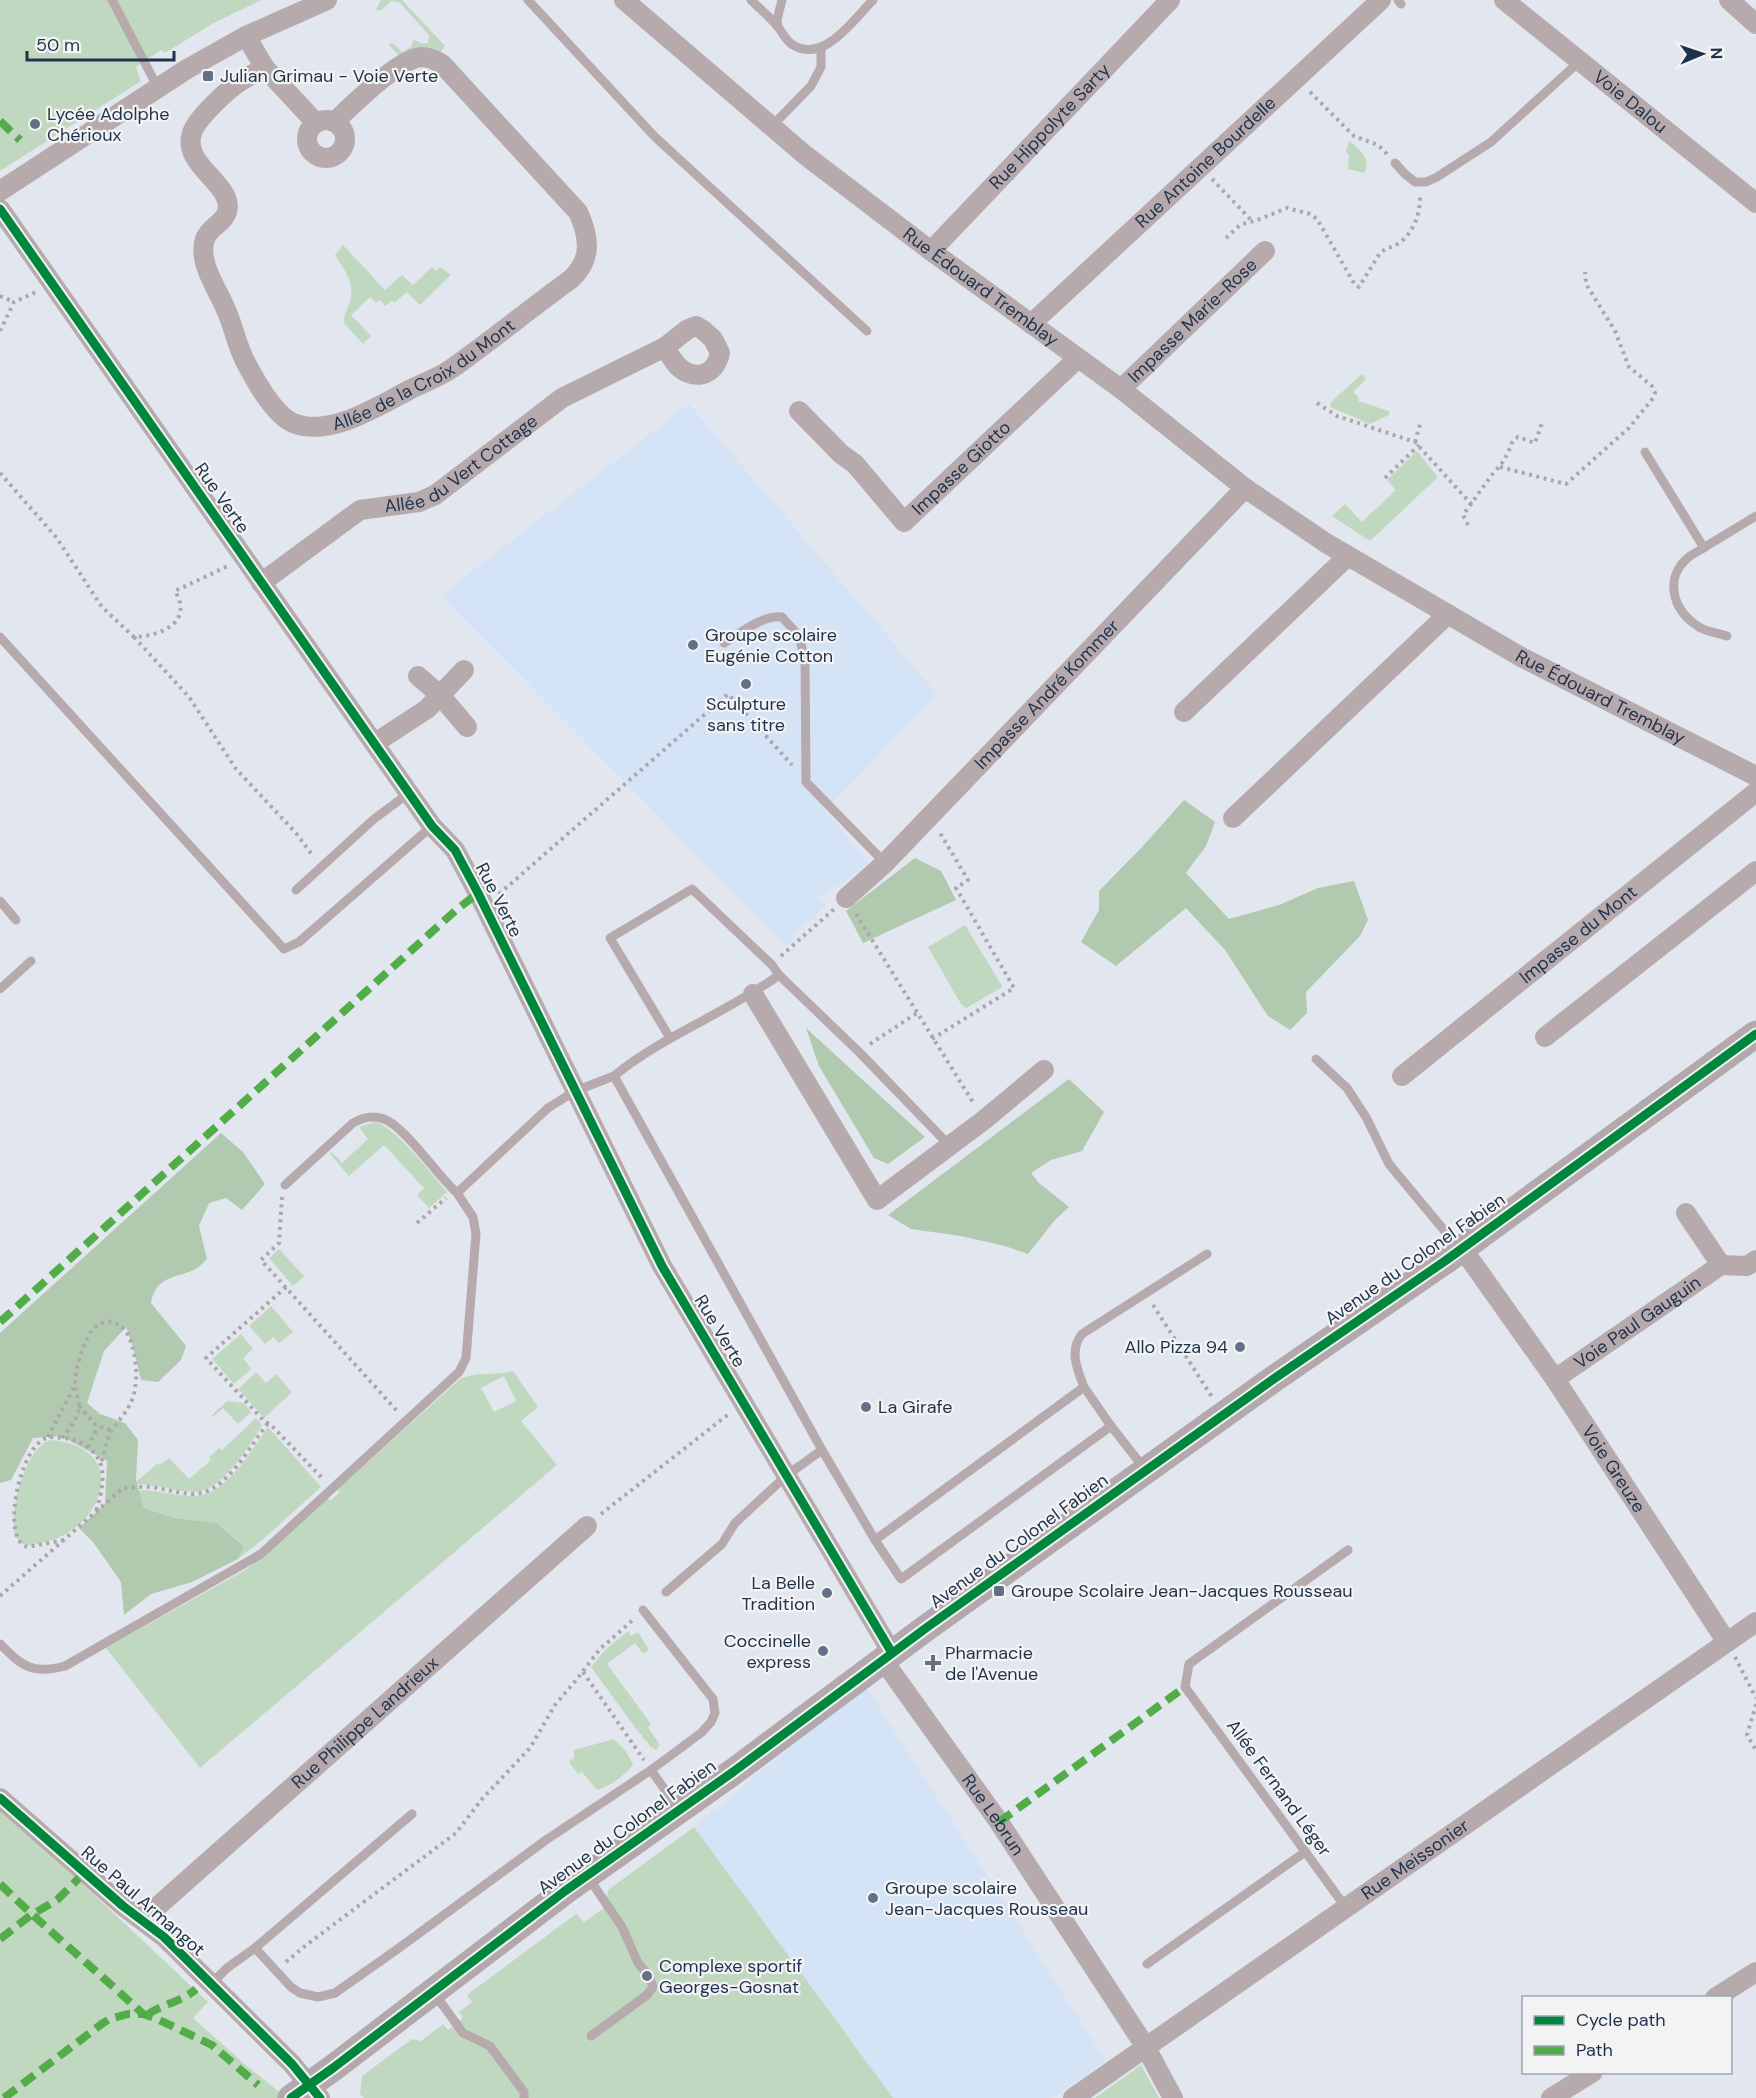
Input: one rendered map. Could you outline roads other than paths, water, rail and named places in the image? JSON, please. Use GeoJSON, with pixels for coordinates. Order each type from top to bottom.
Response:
{"type":"FeatureCollection","features":[{"type":"Feature","properties":{"kind":"street"},"geometry":{"type":"LineString","coordinates":[[0,191],[187,69],[246,36],[327,0]]}},
{"type":"Feature","properties":{"kind":"street","name":"Rue Édouard Tremblay"},"geometry":{"type":"LineString","coordinates":[[624,0],[805,155],[931,251],[1121,389],[1245,488],[1326,543],[1534,663],[1756,776]]}},
{"type":"Feature","properties":{"kind":"street","name":"Rue Hippolyte Sarty"},"geometry":{"type":"LineString","coordinates":[[931,251],[1170,0]]}},
{"type":"Feature","properties":{"kind":"street","name":"Rue Antoine Bourdelle"},"geometry":{"type":"LineString","coordinates":[[1031,324],[1381,0]]}},
{"type":"Feature","properties":{"kind":"street","name":"Voie Dalou"},"geometry":{"type":"LineString","coordinates":[[1504,0],[1756,203]]}},
{"type":"Feature","properties":{"kind":"street"},"geometry":{"type":"LineString","coordinates":[[1729,0],[1756,24]]}},
{"type":"Feature","properties":{"kind":"street","name":"Allée de la Croix du Mont"},"geometry":{"type":"LineString","coordinates":[[246,36],[265,68],[325,122],[398,67],[415,58],[434,59],[578,212],[585,231],[586,253],[583,265],[571,279],[453,368],[365,413],[338,423],[318,427],[295,424],[288,420],[258,384],[240,350],[227,312],[209,273],[203,250],[204,240],[227,214],[228,203],[220,188],[197,161],[191,144],[191,135],[200,118],[236,85],[265,68]]}},
{"type":"Feature","properties":{"kind":"street","name":"Rue Verte"},"geometry":{"type":"LineString","coordinates":[[0,209],[432,826],[455,850],[662,1266],[787,1475],[888,1656]]}},
{"type":"Feature","properties":{"kind":"street","name":"Impasse Marie-Rose"},"geometry":{"type":"LineString","coordinates":[[1121,389],[1265,250]]}},
{"type":"Feature","properties":{"kind":"street","name":"Allée du Vert Cottage"},"geometry":{"type":"LineString","coordinates":[[261,583],[360,510],[428,500],[562,398],[665,347]]}},
{"type":"Feature","properties":{"kind":"street","name":"Impasse Giotto"},"geometry":{"type":"LineString","coordinates":[[799,411],[841,454],[855,464],[904,522],[1077,359]]}},
{"type":"Feature","properties":{"kind":"street","name":"Impasse André Kommer"},"geometry":{"type":"LineString","coordinates":[[846,898],[885,863],[1245,488]]}},
{"type":"Feature","properties":{"kind":"street"},"geometry":{"type":"LineString","coordinates":[[1184,712],[1348,556]]}},
{"type":"Feature","properties":{"kind":"street"},"geometry":{"type":"LineString","coordinates":[[1233,818],[1448,614]]}},
{"type":"Feature","properties":{"kind":"street"},"geometry":{"type":"LineString","coordinates":[[375,743],[427,709],[464,670]]}},
{"type":"Feature","properties":{"kind":"street"},"geometry":{"type":"LineString","coordinates":[[418,676],[440,695],[467,727]]}},
{"type":"Feature","properties":{"kind":"street","name":"Impasse du Mont"},"geometry":{"type":"LineString","coordinates":[[1402,1076],[1756,792]]}},
{"type":"Feature","properties":{"kind":"street"},"geometry":{"type":"LineString","coordinates":[[1545,1037],[1756,872]]}},
{"type":"Feature","properties":{"kind":"street"},"geometry":{"type":"LineString","coordinates":[[753,994],[877,1200],[984,1120],[1044,1070]]}},
{"type":"Feature","properties":{"kind":"street","name":"Avenue du Colonel Fabien"},"geometry":{"type":"LineString","coordinates":[[307,2094],[433,1991],[586,1875],[679,1810],[1145,1470],[1462,1248],[1756,1034]]}},
{"type":"Feature","properties":{"kind":"street","name":"Voie Paul Gauguin"},"geometry":{"type":"LineString","coordinates":[[1686,1213],[1721,1265]]}},
{"type":"Feature","properties":{"kind":"street","name":"Voie Greuze"},"geometry":{"type":"LineString","coordinates":[[1462,1248],[1555,1379],[1726,1641]]}},
{"type":"Feature","properties":{"kind":"street","name":"Voie Paul Gauguin"},"geometry":{"type":"LineString","coordinates":[[1555,1379],[1721,1265],[1748,1266],[1755,1263]]}},
{"type":"Feature","properties":{"kind":"street","name":"Rue Philippe Landrieux"},"geometry":{"type":"LineString","coordinates":[[144,1921],[158,1906],[587,1526]]}},
{"type":"Feature","properties":{"kind":"street","name":"Rue Meissonier"},"geometry":{"type":"LineString","coordinates":[[1073,2098],[1144,2046],[1347,1909],[1756,1622]]}},
{"type":"Feature","properties":{"kind":"street","name":"Rue Lebrun"},"geometry":{"type":"LineString","coordinates":[[888,1656],[1144,2046],[1173,2098]]}},
{"type":"Feature","properties":{"kind":"street","name":"Rue Paul Armangot"},"geometry":{"type":"LineString","coordinates":[[0,1798],[123,1906],[164,1937],[292,2064],[307,2094]]}},
{"type":"Feature","properties":{"kind":"street"},"geometry":{"type":"LineString","coordinates":[[1718,1996],[1756,1972]]}},
{"type":"Feature","properties":{"kind":"street"},"geometry":{"type":"LineString","coordinates":[[1551,2098],[1591,2074]]}},
{"type":"Feature","properties":{"kind":"lane"},"geometry":{"type":"LineString","coordinates":[[112,0],[159,88]]}},
{"type":"Feature","properties":{"kind":"lane"},"geometry":{"type":"LineString","coordinates":[[528,0],[655,137],[867,331]]}},
{"type":"Feature","properties":{"kind":"lane"},"geometry":{"type":"LineString","coordinates":[[751,0],[778,27],[791,44],[802,49],[813,50],[835,39],[873,0]]}},
{"type":"Feature","properties":{"kind":"lane"},"geometry":{"type":"LineString","coordinates":[[778,27],[777,20],[782,0]]}},
{"type":"Feature","properties":{"kind":"lane"},"geometry":{"type":"LineString","coordinates":[[772,126],[811,86],[821,67],[821,47]]}},
{"type":"Feature","properties":{"kind":"lane"},"geometry":{"type":"LineString","coordinates":[[1395,163],[1411,180],[1420,183],[1437,177],[1491,142],[1581,60]]}},
{"type":"Feature","properties":{"kind":"lane"},"geometry":{"type":"LineString","coordinates":[[1646,452],[1704,548]]}},
{"type":"Feature","properties":{"kind":"lane"},"geometry":{"type":"LineString","coordinates":[[1727,636],[1698,626],[1682,612],[1676,599],[1674,577],[1681,563],[1756,516]]}},
{"type":"Feature","properties":{"kind":"lane"},"geometry":{"type":"LineString","coordinates":[[724,643],[774,616],[782,616],[786,619],[798,635],[805,657],[806,782],[885,863]]}},
{"type":"Feature","properties":{"kind":"lane"},"geometry":{"type":"LineString","coordinates":[[0,637],[284,949],[299,942],[432,826]]}},
{"type":"Feature","properties":{"kind":"lane"},"geometry":{"type":"LineString","coordinates":[[296,890],[374,819],[409,793]]}},
{"type":"Feature","properties":{"kind":"lane"},"geometry":{"type":"LineString","coordinates":[[670,1038],[610,938],[692,889],[772,965],[779,975],[860,1053],[949,1145]]}},
{"type":"Feature","properties":{"kind":"lane"},"geometry":{"type":"LineString","coordinates":[[0,901],[16,920]]}},
{"type":"Feature","properties":{"kind":"lane"},"geometry":{"type":"LineString","coordinates":[[0,989],[31,961]]}},
{"type":"Feature","properties":{"kind":"lane"},"geometry":{"type":"LineString","coordinates":[[457,1193],[548,1108],[575,1091],[614,1076],[670,1038],[753,994],[779,975]]}},
{"type":"Feature","properties":{"kind":"lane"},"geometry":{"type":"LineString","coordinates":[[1316,1059],[1347,1088],[1366,1116],[1389,1164],[1448,1236],[1462,1248]]}},
{"type":"Feature","properties":{"kind":"lane"},"geometry":{"type":"LineString","coordinates":[[614,1076],[822,1450],[875,1540],[901,1579],[1111,1426]]}},
{"type":"Feature","properties":{"kind":"lane"},"geometry":{"type":"LineString","coordinates":[[0,1644],[20,1664],[31,1668],[54,1669],[65,1666],[261,1554],[459,1372],[466,1358],[476,1234],[473,1217],[457,1193],[397,1126],[387,1119],[377,1117],[365,1117],[353,1123],[285,1185]]}},
{"type":"Feature","properties":{"kind":"lane"},"geometry":{"type":"LineString","coordinates":[[1145,1470],[1084,1387],[1077,1368],[1075,1348],[1077,1340],[1082,1334],[1207,1254]]}},
{"type":"Feature","properties":{"kind":"lane"},"geometry":{"type":"LineString","coordinates":[[875,1540],[1084,1387]]}},
{"type":"Feature","properties":{"kind":"lane"},"geometry":{"type":"LineString","coordinates":[[666,1592],[722,1544],[735,1522],[787,1475],[822,1450]]}},
{"type":"Feature","properties":{"kind":"lane","name":"Allée Fernand Léger"},"geometry":{"type":"LineString","coordinates":[[1347,1909],[1185,1687],[1190,1664],[1348,1550]]}},
{"type":"Feature","properties":{"kind":"lane"},"geometry":{"type":"LineString","coordinates":[[255,1948],[291,1988],[300,1993],[318,1997],[335,1993],[546,1839],[651,1770],[701,1732],[711,1722],[715,1713],[713,1699],[643,1610]]}},
{"type":"Feature","properties":{"kind":"lane"},"geometry":{"type":"LineString","coordinates":[[651,1770],[679,1810]]}},
{"type":"Feature","properties":{"kind":"lane"},"geometry":{"type":"LineString","coordinates":[[211,1984],[227,1968],[255,1948],[412,1814]]}},
{"type":"Feature","properties":{"kind":"lane"},"geometry":{"type":"LineString","coordinates":[[1147,1964],[1305,1852]]}},
{"type":"Feature","properties":{"kind":"lane"},"geometry":{"type":"LineString","coordinates":[[586,1875],[622,1927],[638,1963],[649,1976],[653,1987],[647,1995],[591,2036]]}},
{"type":"Feature","properties":{"kind":"lane"},"geometry":{"type":"LineString","coordinates":[[433,1991],[463,2033],[489,2046],[524,2092],[524,2098]]}},
{"type":"Feature","properties":{"kind":"place","name":"Julian Grimau - Voie Verte"},"geometry":{"type":"Point","coordinates":[208,76]}},
{"type":"Feature","properties":{"kind":"place","name":"Lycée Adolphe Chérioux"},"geometry":{"type":"Point","coordinates":[35,124]}},
{"type":"Feature","properties":{"kind":"place","name":"Groupe scolaire Eugénie Cotton"},"geometry":{"type":"Point","coordinates":[693,645]}},
{"type":"Feature","properties":{"kind":"place","name":"Sculpture sans titre"},"geometry":{"type":"Point","coordinates":[746,684]}},
{"type":"Feature","properties":{"kind":"place","name":"Allo Pizza 94"},"geometry":{"type":"Point","coordinates":[1240,1347]}},
{"type":"Feature","properties":{"kind":"place","name":"La Girafe"},"geometry":{"type":"Point","coordinates":[866,1407]}},
{"type":"Feature","properties":{"kind":"place","name":"Groupe Scolaire Jean-Jacques Rousseau"},"geometry":{"type":"Point","coordinates":[999,1591]}},
{"type":"Feature","properties":{"kind":"place","name":"La Belle Tradition"},"geometry":{"type":"Point","coordinates":[827,1593]}},
{"type":"Feature","properties":{"kind":"place","name":"Coccinelle express"},"geometry":{"type":"Point","coordinates":[823,1651]}},
{"type":"Feature","properties":{"kind":"place","name":"Pharmacie de l'Avenue"},"geometry":{"type":"Point","coordinates":[933,1663]}},
{"type":"Feature","properties":{"kind":"place","name":"Groupe scolaire Jean-Jacques Rousseau"},"geometry":{"type":"Point","coordinates":[873,1898]}},
{"type":"Feature","properties":{"kind":"place","name":"Complexe sportif Georges-Gosnat"},"geometry":{"type":"Point","coordinates":[647,1976]}}]}
